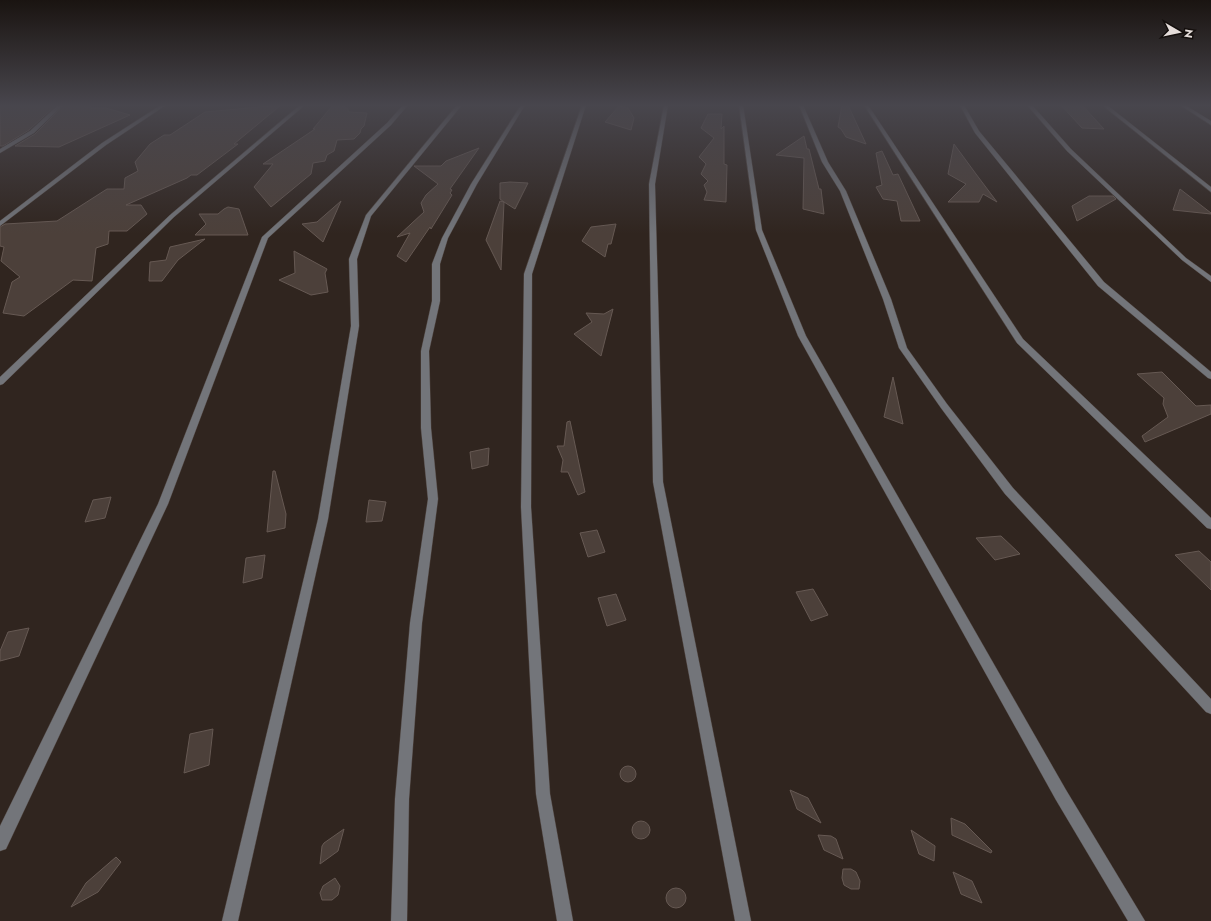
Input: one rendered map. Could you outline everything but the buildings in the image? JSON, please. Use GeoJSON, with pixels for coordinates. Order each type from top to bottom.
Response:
{"type":"FeatureCollection","features":[{"type":"Feature","properties":{"kind":"street"},"geometry":{"type":"LineString","coordinates":[[0,224],[99,148]]}},
{"type":"Feature","properties":{"kind":"street"},"geometry":{"type":"LineString","coordinates":[[0,382],[172,216],[252,148]]}},
{"type":"Feature","properties":{"kind":"street"},"geometry":{"type":"LineString","coordinates":[[0,843],[163,504],[265,237],[363,148]]}},
{"type":"Feature","properties":{"kind":"street"},"geometry":{"type":"LineString","coordinates":[[230,921],[323,519],[355,326],[353,259],[368,216],[424,148]]}},
{"type":"Feature","properties":{"kind":"street"},"geometry":{"type":"LineString","coordinates":[[399,921],[402,799],[416,622],[433,499],[426,428],[425,351],[436,301],[436,264],[445,238],[474,184],[496,148]]}},
{"type":"Feature","properties":{"kind":"street"},"geometry":{"type":"LineString","coordinates":[[565,921],[543,794],[526,508],[528,274],[570,148]]}},
{"type":"Feature","properties":{"kind":"street"},"geometry":{"type":"LineString","coordinates":[[658,148],[652,184],[658,482],[743,921]]}},
{"type":"Feature","properties":{"kind":"street"},"geometry":{"type":"LineString","coordinates":[[748,148],[760,230],[802,336],[1061,795],[1137,921]]}},
{"type":"Feature","properties":{"kind":"street"},"geometry":{"type":"LineString","coordinates":[[819,148],[825,162],[843,191],[887,299],[903,348],[944,406],[1010,491],[1084,573],[1211,708]]}},
{"type":"Feature","properties":{"kind":"street"},"geometry":{"type":"LineString","coordinates":[[894,148],[1020,341],[1211,525]]}},
{"type":"Feature","properties":{"kind":"street"},"geometry":{"type":"LineString","coordinates":[[990,148],[1101,284],[1211,376]]}},
{"type":"Feature","properties":{"kind":"street"},"geometry":{"type":"LineString","coordinates":[[1067,148],[1184,260],[1211,280]]}},
{"type":"Feature","properties":{"kind":"street"},"geometry":{"type":"LineString","coordinates":[[1158,148],[1211,190]]}}]}
